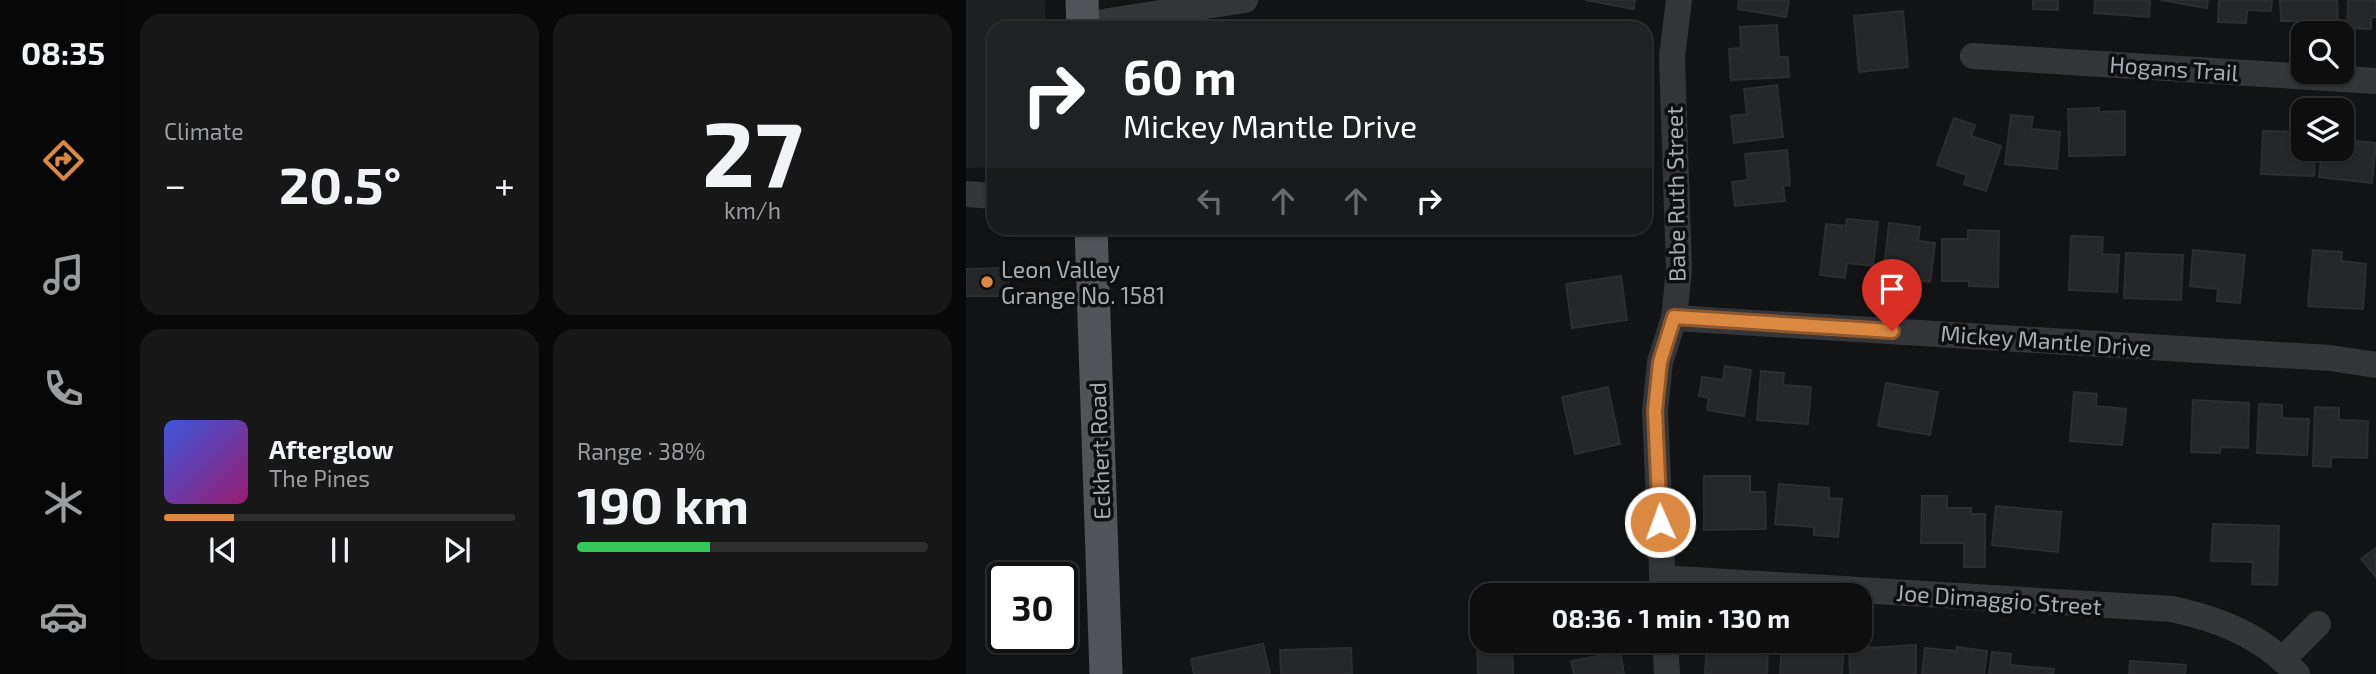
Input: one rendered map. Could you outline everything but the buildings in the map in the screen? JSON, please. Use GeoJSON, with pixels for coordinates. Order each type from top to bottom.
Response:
{"type":"FeatureCollection","features":[{"type":"Feature","properties":{"kind":"main road","name":"Eckhert Road"},"geometry":{"type":"LineString","coordinates":[[1091,235],[1106,674]]}},
{"type":"Feature","properties":{"kind":"street"},"geometry":{"type":"LineString","coordinates":[[1083,18],[1245,0]]}},
{"type":"Feature","properties":{"kind":"street","name":"Babe Ruth Street"},"geometry":{"type":"LineString","coordinates":[[1662,583],[1655,411],[1660,362],[1674,317],[1679,270],[1672,57],[1679,0]]}},
{"type":"Feature","properties":{"kind":"street","name":"Hogans Trail"},"geometry":{"type":"LineString","coordinates":[[1973,56],[2376,81]]}},
{"type":"Feature","properties":{"kind":"street"},"geometry":{"type":"LineString","coordinates":[[966,194],[987,196]]}},
{"type":"Feature","properties":{"kind":"street","name":"Mickey Mantle Drive"},"geometry":{"type":"LineString","coordinates":[[1674,317],[2330,358],[2376,365]]}},
{"type":"Feature","properties":{"kind":"street","name":"Joe Dimaggio Street"},"geometry":{"type":"LineString","coordinates":[[1872,595],[2172,609],[2214,618],[2250,635],[2290,666],[2318,624]]}},
{"type":"Feature","properties":{"kind":"street"},"geometry":{"type":"LineString","coordinates":[[1666,653],[1667,674]]}},
{"type":"Feature","properties":{"kind":"shaded area"},"geometry":{"type":"Polygon","coordinates":[[[966,0],[1045,0],[1046,21],[987,21],[987,167],[966,168],[966,0]]]}},
{"type":"Feature","properties":{"kind":"place","name":"Leon Valley Grange No. 1581"},"geometry":{"type":"Point","coordinates":[987,282]}},
{"type":"Feature","properties":{"kind":"route"},"geometry":{"type":"LineString","coordinates":[[1660,522],[1655,411],[1660,362],[1674,317],[1892,331]]}}]}
